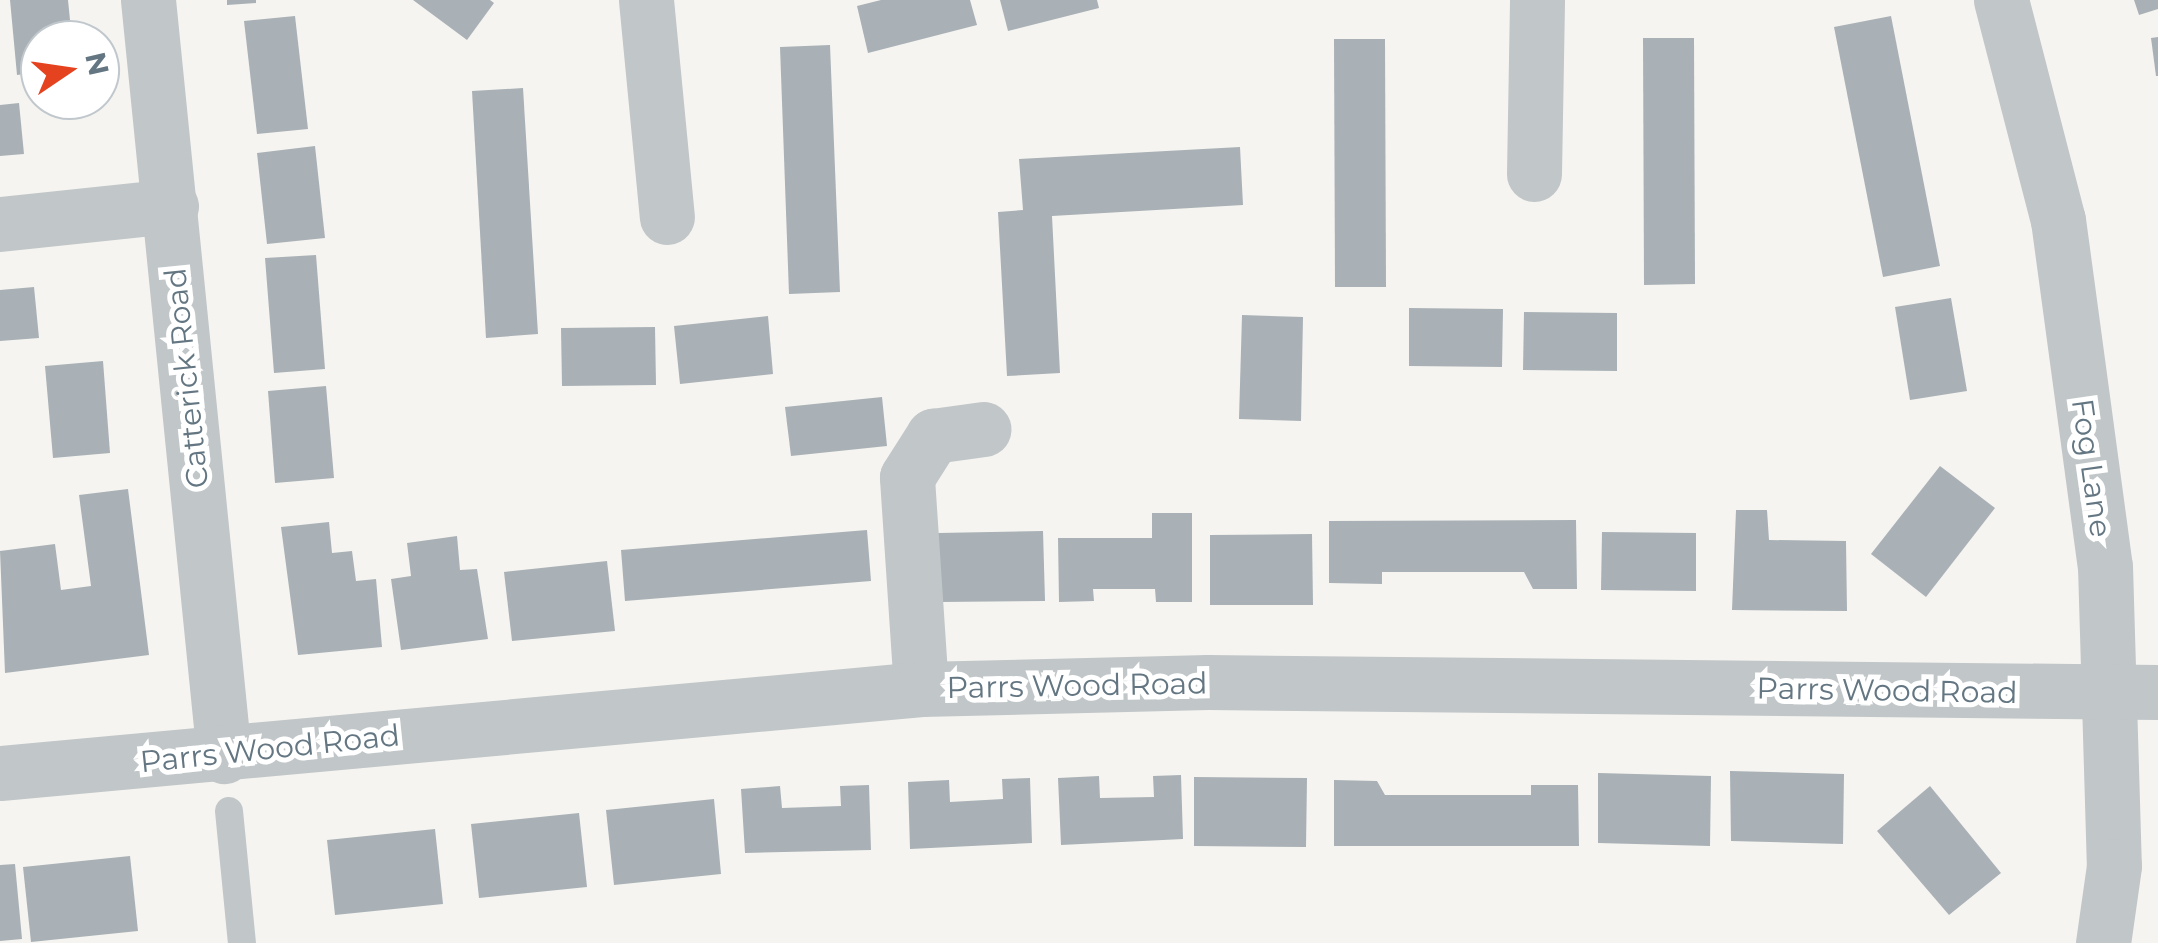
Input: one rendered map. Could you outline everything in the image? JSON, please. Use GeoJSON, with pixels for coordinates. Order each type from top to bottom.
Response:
{"type":"FeatureCollection","features":[{"type":"Feature","properties":{"kind":"street","name":"Catterick Road"},"geometry":{"type":"LineString","coordinates":[[148,0],[224,756]]}},
{"type":"Feature","properties":{"kind":"street"},"geometry":{"type":"LineString","coordinates":[[646,0],[667,217]]}},
{"type":"Feature","properties":{"kind":"street"},"geometry":{"type":"LineString","coordinates":[[1534,174],[1537,0]]}},
{"type":"Feature","properties":{"kind":"street","name":"Fog Lane"},"geometry":{"type":"LineString","coordinates":[[2001,0],[2058,220],[2104,566],[2135,693],[2104,943]]}},
{"type":"Feature","properties":{"kind":"street"},"geometry":{"type":"LineString","coordinates":[[0,224],[170,206]]}},
{"type":"Feature","properties":{"kind":"street"},"geometry":{"type":"LineString","coordinates":[[921,689],[907,477],[933,436],[984,429]]}},
{"type":"Feature","properties":{"kind":"street","name":"Parrs Wood Road"},"geometry":{"type":"LineString","coordinates":[[0,774],[921,689],[1208,682],[2135,693]]}},
{"type":"Feature","properties":{"kind":"lane"},"geometry":{"type":"LineString","coordinates":[[229,811],[242,943]]}},
{"type":"Feature","properties":{"kind":"building"},"geometry":{"type":"Polygon","coordinates":[[[10,0],[68,0],[70,20],[20,20],[17,75],[10,0]]]}},
{"type":"Feature","properties":{"kind":"building"},"geometry":{"type":"Polygon","coordinates":[[[227,0],[256,0],[256,3],[227,5],[227,0]]]}},
{"type":"Feature","properties":{"kind":"building"},"geometry":{"type":"Polygon","coordinates":[[[413,0],[490,0],[494,3],[467,40],[413,0]]]}},
{"type":"Feature","properties":{"kind":"building"},"geometry":{"type":"Polygon","coordinates":[[[881,0],[970,0],[977,25],[868,53],[857,6],[881,0]]]}},
{"type":"Feature","properties":{"kind":"building"},"geometry":{"type":"Polygon","coordinates":[[[1000,0],[1097,0],[1099,8],[1008,31],[1000,0]]]}},
{"type":"Feature","properties":{"kind":"building"},"geometry":{"type":"Polygon","coordinates":[[[2134,0],[2158,0],[2158,9],[2139,15],[2134,0]]]}},
{"type":"Feature","properties":{"kind":"building"},"geometry":{"type":"Polygon","coordinates":[[[295,16],[308,129],[257,134],[244,21],[295,16]]]}},
{"type":"Feature","properties":{"kind":"building"},"geometry":{"type":"Polygon","coordinates":[[[1891,16],[1940,266],[1883,277],[1834,27],[1891,16]]]}},
{"type":"Feature","properties":{"kind":"building"},"geometry":{"type":"Polygon","coordinates":[[[2158,37],[2158,76],[2156,76],[2151,38],[2158,37]]]}},
{"type":"Feature","properties":{"kind":"building"},"geometry":{"type":"Polygon","coordinates":[[[1643,38],[1694,38],[1695,284],[1644,285],[1643,38]]]}},
{"type":"Feature","properties":{"kind":"building"},"geometry":{"type":"Polygon","coordinates":[[[1334,39],[1385,39],[1386,287],[1335,287],[1334,39]]]}},
{"type":"Feature","properties":{"kind":"building"},"geometry":{"type":"Polygon","coordinates":[[[830,45],[840,292],[789,294],[780,47],[830,45]]]}},
{"type":"Feature","properties":{"kind":"building"},"geometry":{"type":"Polygon","coordinates":[[[523,88],[538,334],[486,338],[472,91],[523,88]]]}},
{"type":"Feature","properties":{"kind":"building"},"geometry":{"type":"Polygon","coordinates":[[[19,103],[24,154],[0,156],[0,105],[19,103]]]}},
{"type":"Feature","properties":{"kind":"building"},"geometry":{"type":"Polygon","coordinates":[[[315,146],[325,238],[267,244],[257,153],[315,146]]]}},
{"type":"Feature","properties":{"kind":"building"},"geometry":{"type":"Polygon","coordinates":[[[1240,147],[1243,205],[1052,216],[1060,373],[1007,376],[998,212],[1023,210],[1019,159],[1240,147]]]}},
{"type":"Feature","properties":{"kind":"building"},"geometry":{"type":"Polygon","coordinates":[[[316,255],[325,369],[274,373],[265,258],[316,255]]]}},
{"type":"Feature","properties":{"kind":"building"},"geometry":{"type":"Polygon","coordinates":[[[34,287],[39,338],[0,341],[0,290],[34,287]]]}},
{"type":"Feature","properties":{"kind":"building"},"geometry":{"type":"Polygon","coordinates":[[[1951,298],[1967,391],[1910,400],[1895,307],[1951,298]]]}},
{"type":"Feature","properties":{"kind":"building"},"geometry":{"type":"Polygon","coordinates":[[[1409,308],[1503,309],[1502,367],[1409,366],[1409,308]]]}},
{"type":"Feature","properties":{"kind":"building"},"geometry":{"type":"Polygon","coordinates":[[[1524,312],[1617,313],[1617,371],[1523,370],[1524,312]]]}},
{"type":"Feature","properties":{"kind":"building"},"geometry":{"type":"Polygon","coordinates":[[[1242,315],[1303,317],[1301,421],[1239,419],[1242,315]]]}},
{"type":"Feature","properties":{"kind":"building"},"geometry":{"type":"Polygon","coordinates":[[[768,316],[773,374],[680,384],[674,326],[768,316]]]}},
{"type":"Feature","properties":{"kind":"building"},"geometry":{"type":"Polygon","coordinates":[[[655,327],[656,385],[562,386],[561,328],[655,327]]]}},
{"type":"Feature","properties":{"kind":"building"},"geometry":{"type":"Polygon","coordinates":[[[103,361],[110,453],[53,458],[45,366],[103,361]]]}},
{"type":"Feature","properties":{"kind":"building"},"geometry":{"type":"Polygon","coordinates":[[[326,386],[334,478],[275,483],[268,391],[326,386]]]}},
{"type":"Feature","properties":{"kind":"building"},"geometry":{"type":"Polygon","coordinates":[[[882,397],[887,446],[791,456],[785,407],[882,397]]]}},
{"type":"Feature","properties":{"kind":"building"},"geometry":{"type":"Polygon","coordinates":[[[1940,466],[1995,508],[1926,597],[1871,554],[1940,466]]]}},
{"type":"Feature","properties":{"kind":"building"},"geometry":{"type":"Polygon","coordinates":[[[128,489],[149,655],[5,673],[0,551],[55,544],[61,590],[91,586],[79,495],[128,489]]]}},
{"type":"Feature","properties":{"kind":"building"},"geometry":{"type":"Polygon","coordinates":[[[1736,510],[1767,510],[1769,540],[1846,541],[1847,611],[1732,610],[1736,510]]]}},
{"type":"Feature","properties":{"kind":"building"},"geometry":{"type":"Polygon","coordinates":[[[1152,513],[1192,513],[1192,602],[1156,602],[1155,589],[1093,589],[1094,601],[1059,602],[1058,538],[1152,538],[1152,513]]]}},
{"type":"Feature","properties":{"kind":"building"},"geometry":{"type":"Polygon","coordinates":[[[1576,520],[1577,589],[1533,589],[1524,572],[1382,572],[1382,584],[1329,583],[1329,521],[1576,520]]]}},
{"type":"Feature","properties":{"kind":"building"},"geometry":{"type":"Polygon","coordinates":[[[329,522],[332,553],[352,551],[356,581],[376,579],[382,647],[298,655],[281,527],[329,522]]]}},
{"type":"Feature","properties":{"kind":"building"},"geometry":{"type":"Polygon","coordinates":[[[867,530],[871,581],[625,601],[621,550],[867,530]]]}},
{"type":"Feature","properties":{"kind":"building"},"geometry":{"type":"Polygon","coordinates":[[[1043,531],[1045,601],[940,602],[938,533],[1043,531]]]}},
{"type":"Feature","properties":{"kind":"building"},"geometry":{"type":"Polygon","coordinates":[[[1602,532],[1696,533],[1696,591],[1601,590],[1602,532]]]}},
{"type":"Feature","properties":{"kind":"building"},"geometry":{"type":"Polygon","coordinates":[[[1312,534],[1313,605],[1210,605],[1210,535],[1312,534]]]}},
{"type":"Feature","properties":{"kind":"building"},"geometry":{"type":"Polygon","coordinates":[[[457,536],[460,570],[477,569],[488,639],[401,650],[391,579],[411,576],[407,543],[457,536]]]}},
{"type":"Feature","properties":{"kind":"building"},"geometry":{"type":"Polygon","coordinates":[[[607,561],[615,631],[512,641],[504,572],[607,561]]]}},
{"type":"Feature","properties":{"kind":"building"},"geometry":{"type":"Polygon","coordinates":[[[1730,771],[1844,774],[1843,844],[1731,841],[1730,771]]]}},
{"type":"Feature","properties":{"kind":"building"},"geometry":{"type":"Polygon","coordinates":[[[1598,773],[1711,776],[1710,846],[1598,843],[1598,773]]]}},
{"type":"Feature","properties":{"kind":"building"},"geometry":{"type":"Polygon","coordinates":[[[1181,775],[1183,839],[1061,845],[1058,778],[1099,776],[1100,798],[1154,797],[1153,776],[1181,775]]]}},
{"type":"Feature","properties":{"kind":"building"},"geometry":{"type":"Polygon","coordinates":[[[1194,777],[1307,778],[1306,847],[1194,846],[1194,777]]]}},
{"type":"Feature","properties":{"kind":"building"},"geometry":{"type":"Polygon","coordinates":[[[1030,778],[1032,843],[910,849],[908,782],[949,780],[950,802],[1003,799],[1002,779],[1030,778]]]}},
{"type":"Feature","properties":{"kind":"building"},"geometry":{"type":"Polygon","coordinates":[[[1334,780],[1377,781],[1385,795],[1531,795],[1531,785],[1578,785],[1579,846],[1334,846],[1334,780]]]}},
{"type":"Feature","properties":{"kind":"building"},"geometry":{"type":"Polygon","coordinates":[[[869,785],[871,850],[745,853],[741,789],[780,786],[782,808],[841,806],[840,786],[869,785]]]}},
{"type":"Feature","properties":{"kind":"building"},"geometry":{"type":"Polygon","coordinates":[[[1930,786],[2001,873],[1949,915],[1877,831],[1930,786]]]}},
{"type":"Feature","properties":{"kind":"building"},"geometry":{"type":"Polygon","coordinates":[[[714,799],[721,874],[614,885],[606,810],[714,799]]]}},
{"type":"Feature","properties":{"kind":"building"},"geometry":{"type":"Polygon","coordinates":[[[579,813],[587,887],[479,898],[471,824],[579,813]]]}},
{"type":"Feature","properties":{"kind":"building"},"geometry":{"type":"Polygon","coordinates":[[[435,829],[443,904],[335,915],[327,840],[435,829]]]}},
{"type":"Feature","properties":{"kind":"building"},"geometry":{"type":"Polygon","coordinates":[[[130,856],[138,931],[31,942],[23,867],[130,856]]]}},
{"type":"Feature","properties":{"kind":"building"},"geometry":{"type":"Polygon","coordinates":[[[15,864],[22,939],[0,941],[0,865],[15,864]]]}}]}
